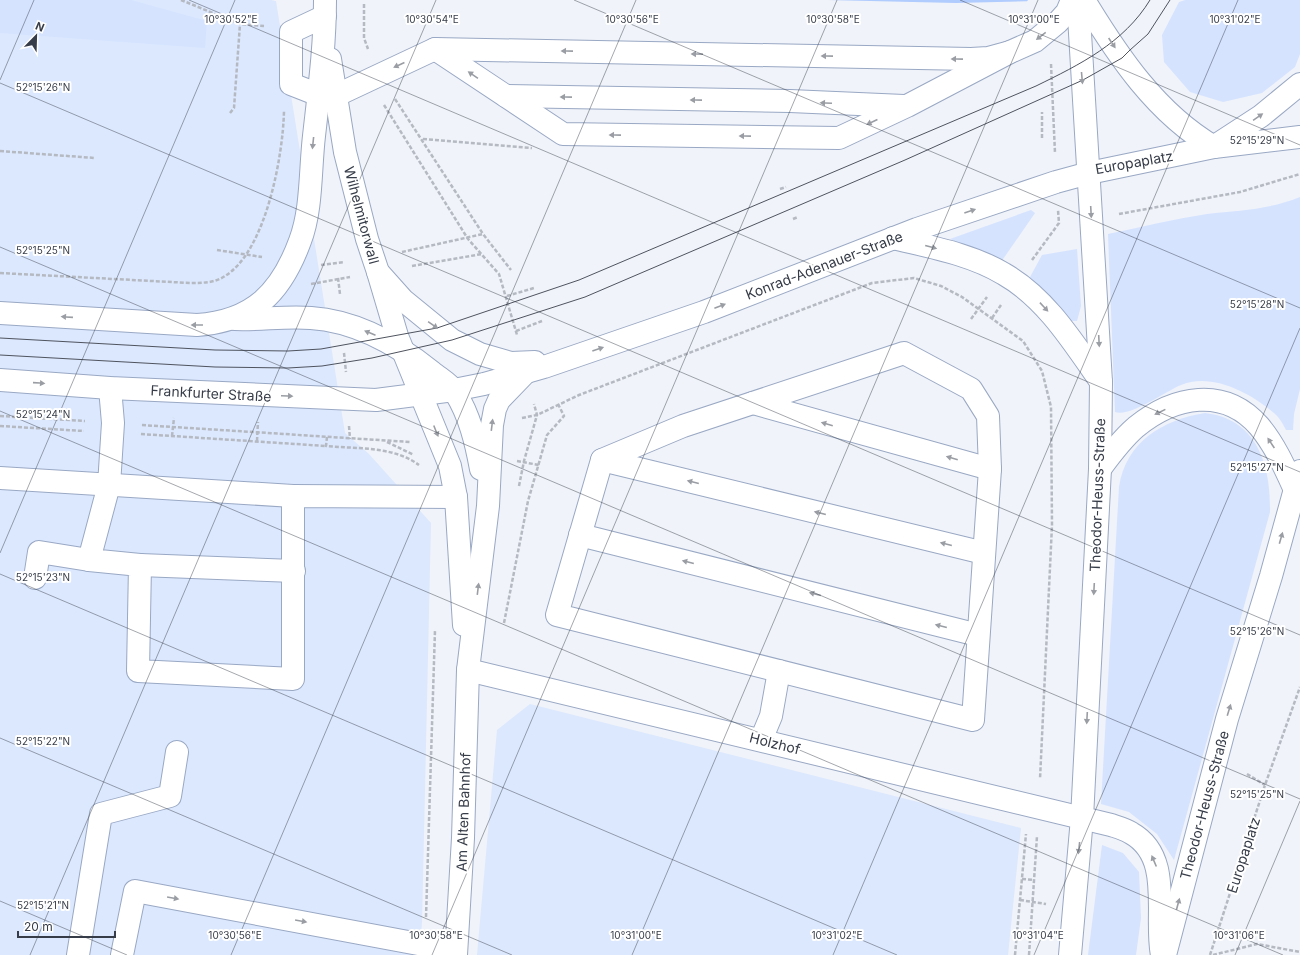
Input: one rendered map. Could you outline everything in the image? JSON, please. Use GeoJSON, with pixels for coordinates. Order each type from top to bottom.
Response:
{"type":"FeatureCollection","features":[{"type":"Feature","properties":{"kind":"main road"},"geometry":{"type":"LineString","coordinates":[[435,49],[563,134],[839,138],[907,106],[1010,52],[1035,41],[1078,6],[1152,96],[1188,129],[1214,146],[1261,116],[1300,84]]}},
{"type":"Feature","properties":{"kind":"main road","name":"Europaplatz"},"geometry":{"type":"LineString","coordinates":[[1078,6],[1089,173],[1214,146],[1300,137]]}},
{"type":"Feature","properties":{"kind":"main road"},"geometry":{"type":"LineString","coordinates":[[325,15],[282,29],[291,84],[324,99],[435,49],[971,59],[988,58],[1010,52]]}},
{"type":"Feature","properties":{"kind":"main road","name":"Wilhelmitorwall"},"geometry":{"type":"LineString","coordinates":[[235,319],[256,307],[280,283],[300,241],[310,191],[324,99],[325,15]]}},
{"type":"Feature","properties":{"kind":"main road"},"geometry":{"type":"LineString","coordinates":[[506,96],[790,101],[907,106]]}},
{"type":"Feature","properties":{"kind":"main road","name":"Wilhelmitorwall"},"geometry":{"type":"LineString","coordinates":[[324,99],[345,152],[366,239],[404,352],[422,395]]}},
{"type":"Feature","properties":{"kind":"main road","name":"Konrad-Adenauer-Straße"},"geometry":{"type":"LineString","coordinates":[[422,395],[484,384],[561,362],[704,312],[893,238],[1056,182],[1089,173]]}},
{"type":"Feature","properties":{"kind":"main road","name":"Theodor-Heuss-Straße"},"geometry":{"type":"LineString","coordinates":[[1070,955],[1082,818],[1100,469],[1101,382],[1089,173]]}},
{"type":"Feature","properties":{"kind":"main road"},"geometry":{"type":"LineString","coordinates":[[893,238],[940,250],[1003,273],[1032,294],[1059,324],[1101,382]]}},
{"type":"Feature","properties":{"kind":"main road","name":"Konrad-Adenauer-Straße"},"geometry":{"type":"LineString","coordinates":[[378,272],[403,300],[427,321],[452,340],[480,354],[511,364],[561,362]]}},
{"type":"Feature","properties":{"kind":"main road"},"geometry":{"type":"LineString","coordinates":[[0,313],[197,325],[212,324],[235,319],[312,318],[342,323],[376,335],[404,352],[454,390]]}},
{"type":"Feature","properties":{"kind":"main road"},"geometry":{"type":"LineString","coordinates":[[904,353],[971,389],[988,416],[990,469],[973,720],[556,615],[602,460],[683,426],[904,353]]}},
{"type":"Feature","properties":{"kind":"main road","name":"Am Alten Bahnhof"},"geometry":{"type":"LineString","coordinates":[[456,953],[463,838],[468,670],[488,506],[492,425],[495,409],[499,400],[526,372]]}},
{"type":"Feature","properties":{"kind":"main road","name":"Frankfurter Straße"},"geometry":{"type":"LineString","coordinates":[[0,380],[110,388],[376,400],[422,395]]}},
{"type":"Feature","properties":{"kind":"main road"},"geometry":{"type":"LineString","coordinates":[[89,560],[109,485],[113,423],[110,388]]}},
{"type":"Feature","properties":{"kind":"main road","name":"Am Alten Bahnhof"},"geometry":{"type":"LineString","coordinates":[[454,390],[467,414],[473,430],[488,506]]}},
{"type":"Feature","properties":{"kind":"main road","name":"Am Alten Bahnhof"},"geometry":{"type":"LineString","coordinates":[[422,395],[450,466],[456,497],[468,670]]}},
{"type":"Feature","properties":{"kind":"main road"},"geometry":{"type":"LineString","coordinates":[[1100,469],[1118,445],[1137,427],[1158,412],[1192,400],[1207,398],[1234,407],[1248,415],[1259,427],[1298,481]]}},
{"type":"Feature","properties":{"kind":"main road"},"geometry":{"type":"LineString","coordinates":[[753,403],[990,469]]}},
{"type":"Feature","properties":{"kind":"main road"},"geometry":{"type":"LineString","coordinates":[[602,460],[984,553]]}},
{"type":"Feature","properties":{"kind":"main road"},"geometry":{"type":"LineString","coordinates":[[0,478],[293,496],[456,497]]}},
{"type":"Feature","properties":{"kind":"main road","name":"Theodor-Heuss-Straße"},"geometry":{"type":"LineString","coordinates":[[1163,955],[1227,718],[1298,481]]}},
{"type":"Feature","properties":{"kind":"main road"},"geometry":{"type":"LineString","coordinates":[[140,565],[138,671],[293,679],[293,496]]}},
{"type":"Feature","properties":{"kind":"main road"},"geometry":{"type":"LineString","coordinates":[[580,535],[978,635]]}},
{"type":"Feature","properties":{"kind":"main road"},"geometry":{"type":"LineString","coordinates":[[35,578],[39,552],[89,560],[140,565],[294,571]]}},
{"type":"Feature","properties":{"kind":"main road","name":"Holzhof"},"geometry":{"type":"LineString","coordinates":[[468,670],[1082,818]]}},
{"type":"Feature","properties":{"kind":"main road"},"geometry":{"type":"LineString","coordinates":[[761,740],[771,716],[779,671]]}},
{"type":"Feature","properties":{"kind":"main road"},"geometry":{"type":"LineString","coordinates":[[78,955],[101,814],[170,796],[177,752]]}},
{"type":"Feature","properties":{"kind":"main road","name":"Theodor-Heuss-Straße"},"geometry":{"type":"LineString","coordinates":[[1082,818],[1111,825],[1132,833],[1147,847],[1156,866],[1162,894],[1160,942],[1163,955]]}},
{"type":"Feature","properties":{"kind":"main road"},"geometry":{"type":"LineString","coordinates":[[122,955],[135,892],[425,944],[456,953]]}},
{"type":"Feature","properties":{"kind":"path"},"geometry":{"type":"LineString","coordinates":[[181,0],[240,24],[282,29]]}},
{"type":"Feature","properties":{"kind":"path"},"geometry":{"type":"LineString","coordinates":[[364,4],[364,38],[373,77],[468,239],[499,274],[507,296],[534,288]]}},
{"type":"Feature","properties":{"kind":"path"},"geometry":{"type":"LineString","coordinates":[[230,113],[234,108],[240,24]]}},
{"type":"Feature","properties":{"kind":"path"},"geometry":{"type":"LineString","coordinates":[[1049,30],[1056,182]]}},
{"type":"Feature","properties":{"kind":"path"},"geometry":{"type":"LineString","coordinates":[[373,77],[423,139],[483,234],[511,270]]}},
{"type":"Feature","properties":{"kind":"path"},"geometry":{"type":"LineString","coordinates":[[0,273],[190,283],[209,282],[226,276],[248,254],[260,231],[274,186],[285,106]]}},
{"type":"Feature","properties":{"kind":"path"},"geometry":{"type":"LineString","coordinates":[[1042,112],[1042,138]]}},
{"type":"Feature","properties":{"kind":"path"},"geometry":{"type":"LineString","coordinates":[[0,151],[96,158]]}},
{"type":"Feature","properties":{"kind":"path"},"geometry":{"type":"LineString","coordinates":[[1114,215],[1240,192],[1300,174]]}},
{"type":"Feature","properties":{"kind":"path"},"geometry":{"type":"LineString","coordinates":[[780,189],[786,187]]}},
{"type":"Feature","properties":{"kind":"path"},"geometry":{"type":"LineString","coordinates":[[793,219],[798,217]]}},
{"type":"Feature","properties":{"kind":"path"},"geometry":{"type":"LineString","coordinates":[[1030,263],[1059,223]]}},
{"type":"Feature","properties":{"kind":"path"},"geometry":{"type":"LineString","coordinates":[[401,252],[468,239],[483,234]]}},
{"type":"Feature","properties":{"kind":"path"},"geometry":{"type":"LineString","coordinates":[[217,250],[264,257]]}},
{"type":"Feature","properties":{"kind":"path"},"geometry":{"type":"LineString","coordinates":[[378,272],[482,254]]}},
{"type":"Feature","properties":{"kind":"path"},"geometry":{"type":"LineString","coordinates":[[317,265],[347,261]]}},
{"type":"Feature","properties":{"kind":"path"},"geometry":{"type":"LineString","coordinates":[[338,278],[350,439]]}},
{"type":"Feature","properties":{"kind":"path"},"geometry":{"type":"LineString","coordinates":[[492,425],[537,414],[558,404],[776,318],[872,283],[914,278],[941,286],[978,309],[1023,341],[1042,371],[1051,407],[1052,525],[1039,807],[1029,955]]}},
{"type":"Feature","properties":{"kind":"path"},"geometry":{"type":"LineString","coordinates":[[971,319],[978,309]]}},
{"type":"Feature","properties":{"kind":"path"},"geometry":{"type":"LineString","coordinates":[[516,331],[542,321]]}},
{"type":"Feature","properties":{"kind":"path"},"geometry":{"type":"LineString","coordinates":[[503,630],[528,501],[547,435],[564,416],[558,404]]}},
{"type":"Feature","properties":{"kind":"path"},"geometry":{"type":"LineString","coordinates":[[0,416],[350,439],[414,442],[439,437]]}},
{"type":"Feature","properties":{"kind":"path"},"geometry":{"type":"LineString","coordinates":[[173,428],[172,436],[394,452],[408,458],[422,468]]}},
{"type":"Feature","properties":{"kind":"path"},"geometry":{"type":"LineString","coordinates":[[257,433],[257,441]]}},
{"type":"Feature","properties":{"kind":"path"},"geometry":{"type":"LineString","coordinates":[[326,446],[327,437]]}},
{"type":"Feature","properties":{"kind":"path"},"geometry":{"type":"LineString","coordinates":[[510,460],[539,465]]}},
{"type":"Feature","properties":{"kind":"path"},"geometry":{"type":"LineString","coordinates":[[425,944],[435,624]]}},
{"type":"Feature","properties":{"kind":"path","name":"Europaplatz"},"geometry":{"type":"LineString","coordinates":[[1212,955],[1266,785],[1300,687]]}},
{"type":"Feature","properties":{"kind":"path"},"geometry":{"type":"LineString","coordinates":[[1247,774],[1266,785]]}},
{"type":"Feature","properties":{"kind":"path"},"geometry":{"type":"LineString","coordinates":[[1015,955],[1026,830]]}},
{"type":"Feature","properties":{"kind":"path"},"geometry":{"type":"LineString","coordinates":[[1022,879],[1034,880]]}},
{"type":"Feature","properties":{"kind":"path"},"geometry":{"type":"LineString","coordinates":[[1020,900],[1047,904]]}},
{"type":"Feature","properties":{"kind":"path"},"geometry":{"type":"LineString","coordinates":[[1212,955],[1257,944],[1300,952]]}},
{"type":"Feature","properties":{"kind":"shaded area"},"geometry":{"type":"Polygon","coordinates":[[[0,0],[276,1],[345,433],[369,454],[431,523],[422,923],[419,955],[0,955],[0,0]]]}},
{"type":"Feature","properties":{"kind":"shaded area"},"geometry":{"type":"Polygon","coordinates":[[[0,0],[131,0],[207,21],[205,48],[0,33],[0,0]]]}},
{"type":"Feature","properties":{"kind":"shaded area"},"geometry":{"type":"Polygon","coordinates":[[[1185,0],[1300,0],[1300,54],[1295,67],[1262,93],[1223,102],[1190,92],[1164,62],[1162,35],[1179,2],[1185,0]]]}},
{"type":"Feature","properties":{"kind":"shaded area"},"geometry":{"type":"Polygon","coordinates":[[[1300,197],[1300,389],[1294,414],[1293,430],[1286,430],[1276,415],[1254,398],[1230,387],[1205,381],[1181,385],[1138,408],[1122,413],[1115,412],[1108,234],[1195,216],[1277,205],[1300,197]]]}},
{"type":"Feature","properties":{"kind":"shaded area"},"geometry":{"type":"Polygon","coordinates":[[[1031,210],[1035,213],[1001,262],[950,239],[1031,210]]]}},
{"type":"Feature","properties":{"kind":"shaded area"},"geometry":{"type":"Polygon","coordinates":[[[1077,249],[1081,306],[1077,321],[1067,321],[1043,289],[1029,279],[1042,255],[1077,249]]]}},
{"type":"Feature","properties":{"kind":"shaded area"},"geometry":{"type":"Polygon","coordinates":[[[1205,413],[1223,417],[1237,424],[1249,435],[1257,447],[1264,462],[1268,478],[1270,512],[1174,860],[1157,834],[1129,812],[1101,804],[1119,487],[1123,471],[1129,457],[1148,436],[1174,421],[1205,413]]]}},
{"type":"Feature","properties":{"kind":"shaded area"},"geometry":{"type":"Polygon","coordinates":[[[530,704],[1021,828],[1008,955],[477,955],[497,730],[530,704]]]}},
{"type":"Feature","properties":{"kind":"shaded area"},"geometry":{"type":"Polygon","coordinates":[[[1102,845],[1123,853],[1139,872],[1141,918],[1136,955],[1088,955],[1102,845]]]}},
{"type":"Feature","properties":{"kind":"water"},"geometry":{"type":"Polygon","coordinates":[[[827,0],[1078,0],[956,3],[827,0]]]}},
{"type":"Feature","properties":{"kind":"pier"},"geometry":{"type":"Polygon","coordinates":[[[1028,0],[1080,0],[1078,2],[1026,3],[1028,0]]]}},
{"type":"Feature","properties":{"kind":"tram line"},"geometry":{"type":"LineString","coordinates":[[0,338],[215,350],[288,351],[321,349],[437,328],[579,280],[1036,86],[1084,61],[1114,41],[1127,29],[1150,0]]}},
{"type":"Feature","properties":{"kind":"tram line"},"geometry":{"type":"LineString","coordinates":[[0,355],[215,367],[288,368],[322,366],[372,358],[452,340],[585,297],[905,160],[1083,80],[1122,58],[1148,34],[1170,0]]}}]}
